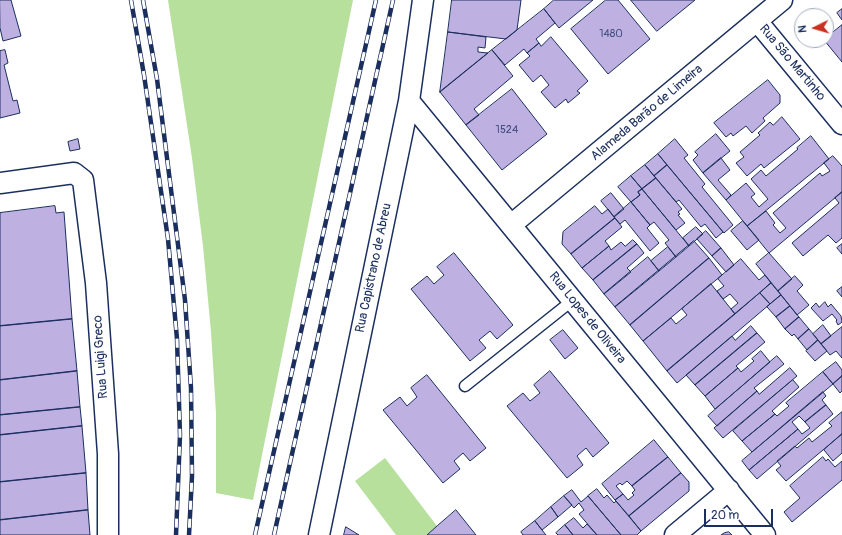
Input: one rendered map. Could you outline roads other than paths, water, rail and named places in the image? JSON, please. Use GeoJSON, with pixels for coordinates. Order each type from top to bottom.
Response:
{"type":"FeatureCollection","features":[{"type":"Feature","properties":{"kind":"street","name":"Rua Capistrano de Abreu"},"geometry":{"type":"LineString","coordinates":[[319,535],[409,101],[423,0]]}},
{"type":"Feature","properties":{"kind":"street","name":"Alameda Barão de Limeira"},"geometry":{"type":"LineString","coordinates":[[511,225],[782,0]]}},
{"type":"Feature","properties":{"kind":"street","name":"Rua São Martinho"},"geometry":{"type":"LineString","coordinates":[[757,21],[842,124]]}},
{"type":"Feature","properties":{"kind":"street","name":"Rua Lopes de Oliveira"},"geometry":{"type":"LineString","coordinates":[[409,101],[765,535]]}},
{"type":"Feature","properties":{"kind":"street","name":"Rua Luigi Greco"},"geometry":{"type":"LineString","coordinates":[[0,183],[74,173],[83,180],[96,284],[107,446],[108,535]]}},
{"type":"Feature","properties":{"kind":"street"},"geometry":{"type":"LineString","coordinates":[[675,535],[729,490]]}},
{"type":"Feature","properties":{"kind":"lane"},"geometry":{"type":"LineString","coordinates":[[465,386],[573,300]]}},
{"type":"Feature","properties":{"kind":"railway"},"geometry":{"type":"LineString","coordinates":[[131,0],[144,75],[168,239],[177,339],[180,435],[176,535]]}},
{"type":"Feature","properties":{"kind":"railway"},"geometry":{"type":"LineString","coordinates":[[143,0],[157,79],[185,300],[191,388],[192,476],[189,535]]}},
{"type":"Feature","properties":{"kind":"railway"},"geometry":{"type":"LineString","coordinates":[[255,535],[376,0]]}},
{"type":"Feature","properties":{"kind":"railway"},"geometry":{"type":"LineString","coordinates":[[274,535],[393,0]]}}]}
